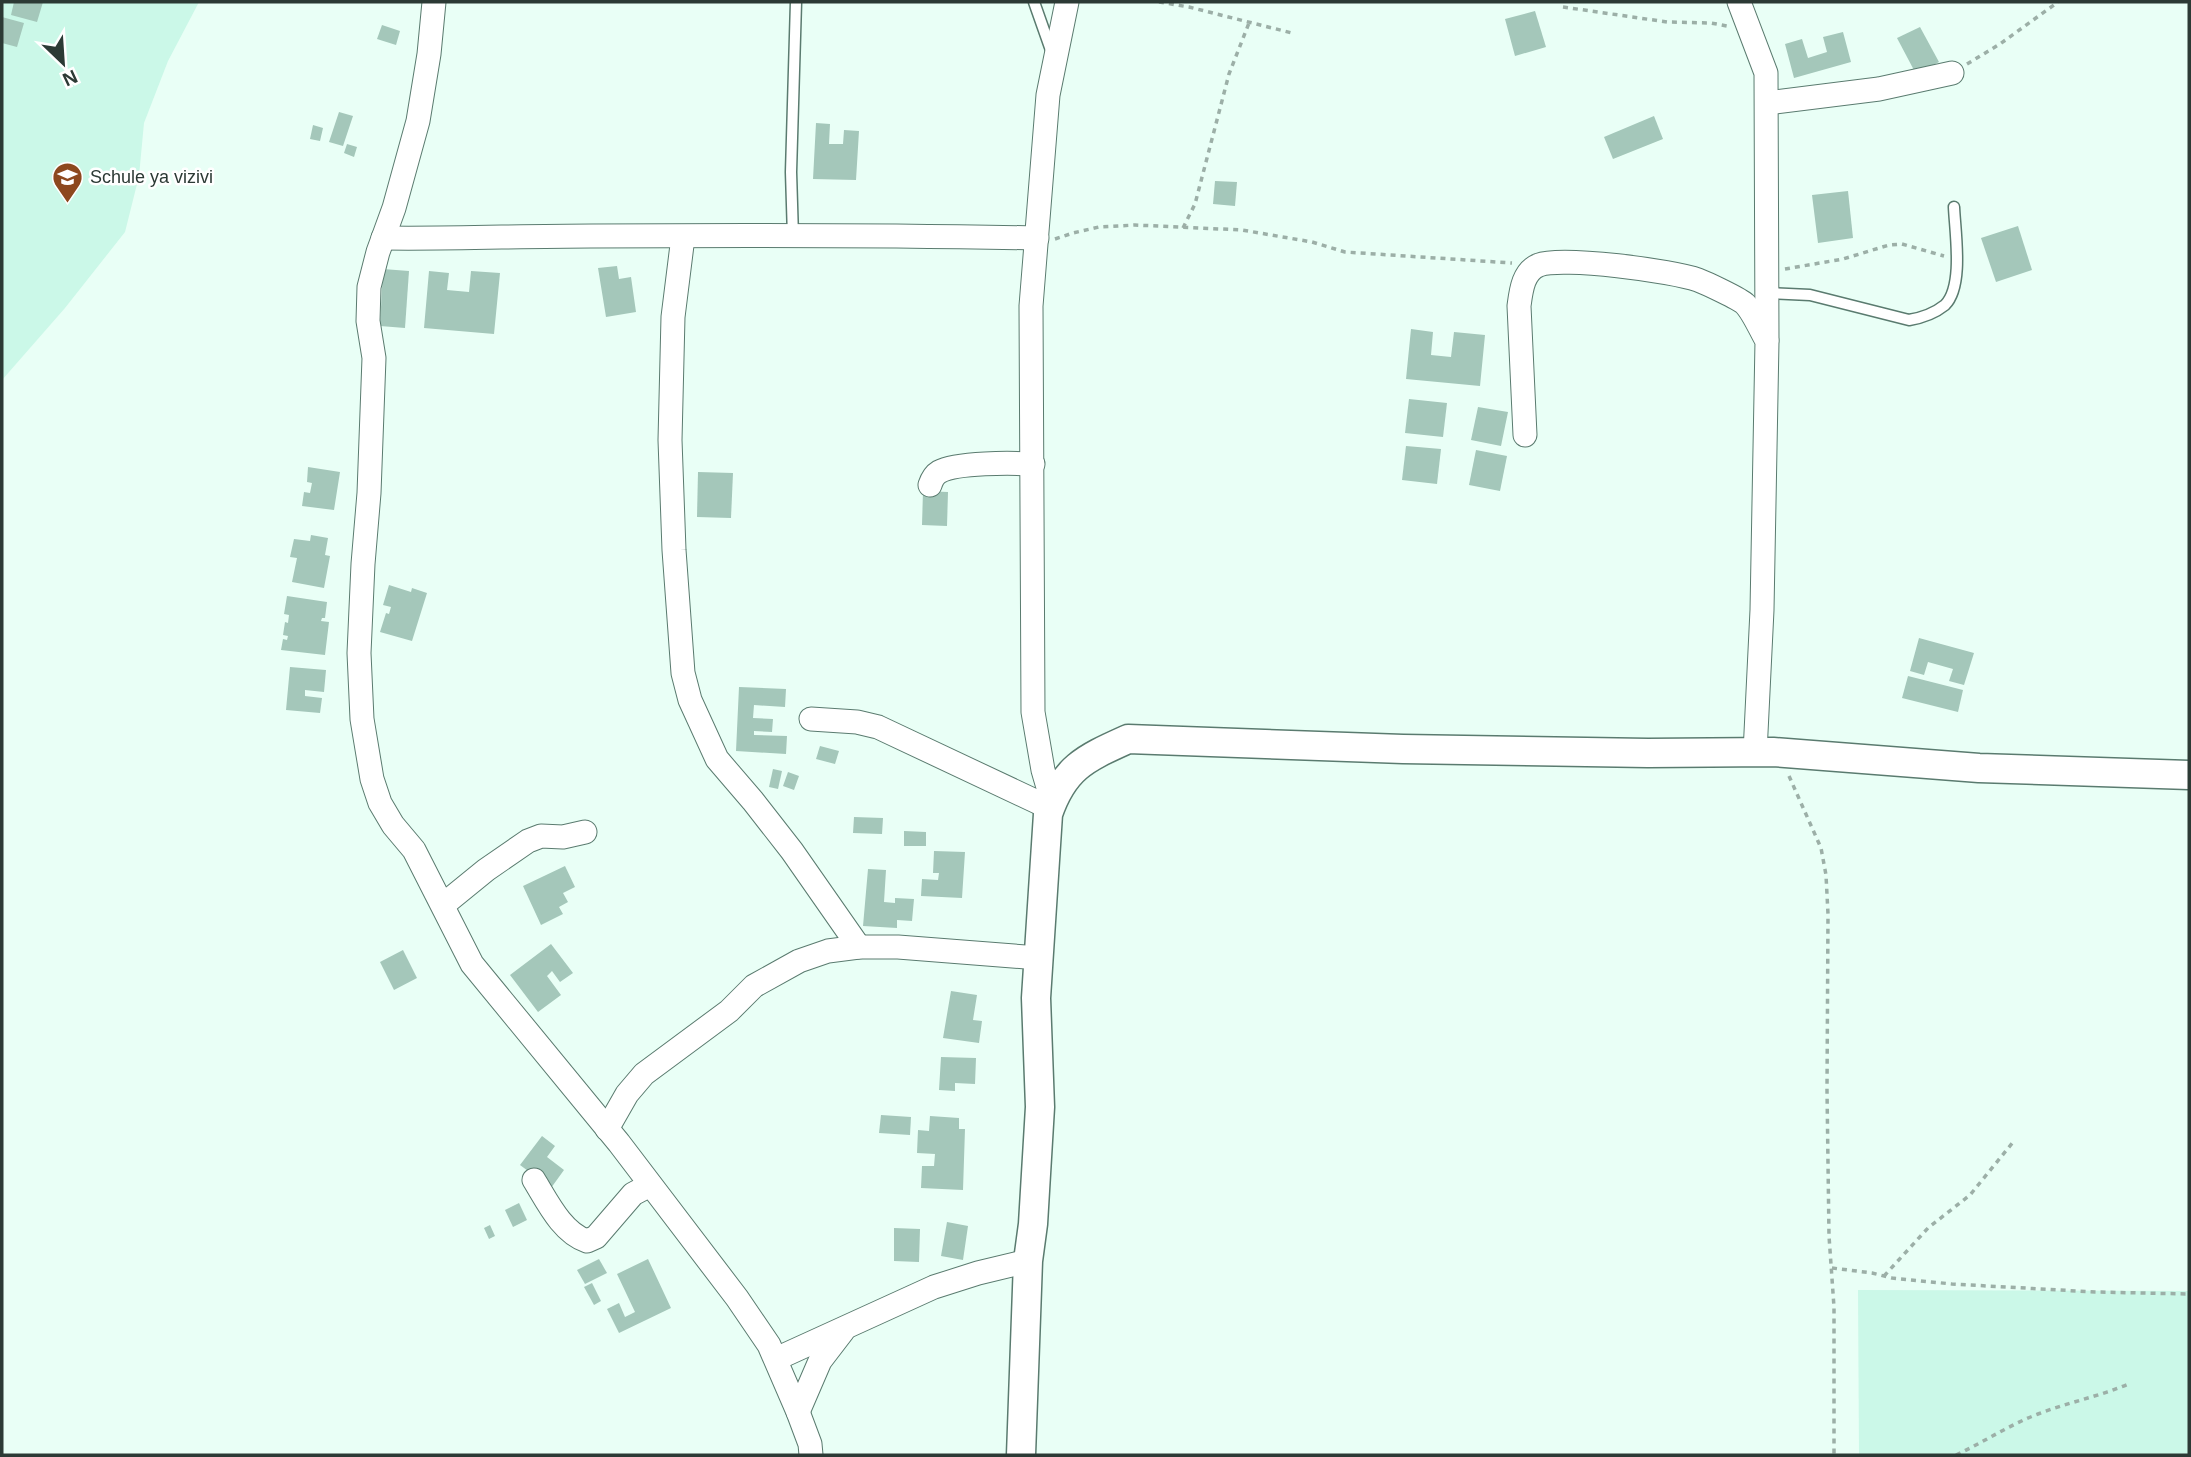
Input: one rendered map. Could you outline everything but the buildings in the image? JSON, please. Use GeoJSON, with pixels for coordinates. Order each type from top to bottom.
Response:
{"type":"FeatureCollection","features":[{"type":"Feature","properties":{"kind":"street"},"geometry":{"type":"LineString","coordinates":[[434,2],[418,121],[369,287],[368,321],[374,358],[359,653],[362,719],[372,779],[380,803],[393,825],[414,850],[472,964],[607,1129],[737,1298],[769,1345],[798,1412],[810,1444],[811,1455]]}},
{"type":"Feature","properties":{"kind":"street"},"geometry":{"type":"LineString","coordinates":[[1021,1455],[1028,1261],[1033,1224],[1040,1107],[1036,998],[1051,805],[1033,712],[1031,306],[1048,95],[1067,2]]}},
{"type":"Feature","properties":{"kind":"street"},"geometry":{"type":"LineString","coordinates":[[1739,2],[1766,73],[1767,341],[1762,610],[1766,753]]}},
{"type":"Feature","properties":{"kind":"street"},"geometry":{"type":"LineString","coordinates":[[1766,103],[1879,89],[1952,73]]}},
{"type":"Feature","properties":{"kind":"street"},"geometry":{"type":"LineString","coordinates":[[383,238],[903,236],[1036,242]]}},
{"type":"Feature","properties":{"kind":"street"},"geometry":{"type":"LineString","coordinates":[[683,237],[673,317],[670,440],[674,550],[683,673],[690,701],[717,759],[792,852],[859,947]]}},
{"type":"Feature","properties":{"kind":"street"},"geometry":{"type":"LineString","coordinates":[[1525,435],[1519,306],[1522,284],[1538,265],[1561,262],[1626,267],[1696,279],[1745,304],[1767,341]]}},
{"type":"Feature","properties":{"kind":"street"},"geometry":{"type":"LineString","coordinates":[[930,485],[934,476],[952,467],[1033,464]]}},
{"type":"Feature","properties":{"kind":"street"},"geometry":{"type":"LineString","coordinates":[[811,719],[857,722],[878,727],[1051,805]]}},
{"type":"Feature","properties":{"kind":"street"},"geometry":{"type":"LineString","coordinates":[[1051,805],[1066,776],[1089,757],[1128,739],[1416,749],[1766,753],[1979,768],[2189,775]]}},
{"type":"Feature","properties":{"kind":"street"},"geometry":{"type":"LineString","coordinates":[[443,905],[528,841],[541,836],[564,837],[585,832]]}},
{"type":"Feature","properties":{"kind":"street"},"geometry":{"type":"LineString","coordinates":[[607,1129],[627,1094],[644,1074],[729,1011],[754,986],[799,961],[828,951],[859,947],[910,947],[1039,958]]}},
{"type":"Feature","properties":{"kind":"street"},"geometry":{"type":"LineString","coordinates":[[534,1180],[563,1223],[577,1238],[587,1241],[596,1237],[633,1194],[650,1185]]}},
{"type":"Feature","properties":{"kind":"street"},"geometry":{"type":"LineString","coordinates":[[776,1359],[934,1287],[1028,1261]]}},
{"type":"Feature","properties":{"kind":"street"},"geometry":{"type":"LineString","coordinates":[[798,1412],[820,1361],[845,1328]]}},
{"type":"Feature","properties":{"kind":"lane"},"geometry":{"type":"LineString","coordinates":[[793,237],[791,172],[796,2]]}},
{"type":"Feature","properties":{"kind":"lane"},"geometry":{"type":"LineString","coordinates":[[1034,2],[1055,62]]}},
{"type":"Feature","properties":{"kind":"lane"},"geometry":{"type":"LineString","coordinates":[[1766,282],[1909,320],[1924,317],[1945,304],[1954,291],[1954,207]]}},
{"type":"Feature","properties":{"kind":"path"},"geometry":{"type":"LineString","coordinates":[[1160,2],[1292,33]]}},
{"type":"Feature","properties":{"kind":"path"},"geometry":{"type":"LineString","coordinates":[[1952,73],[2000,44],[2058,2]]}},
{"type":"Feature","properties":{"kind":"path"},"geometry":{"type":"LineString","coordinates":[[1563,7],[1667,22],[1711,23],[1750,30]]}},
{"type":"Feature","properties":{"kind":"path"},"geometry":{"type":"LineString","coordinates":[[1183,228],[1195,204],[1229,74],[1249,23]]}},
{"type":"Feature","properties":{"kind":"path"},"geometry":{"type":"LineString","coordinates":[[1036,242],[1099,227],[1135,225],[1242,230],[1312,242],[1345,252],[1538,265]]}},
{"type":"Feature","properties":{"kind":"path"},"geometry":{"type":"LineString","coordinates":[[1766,282],[1808,266],[1889,245],[1902,244],[1956,259]]}},
{"type":"Feature","properties":{"kind":"path"},"geometry":{"type":"LineString","coordinates":[[1766,753],[1821,848],[1826,874],[1834,1455]]}},
{"type":"Feature","properties":{"kind":"path"},"geometry":{"type":"LineString","coordinates":[[1884,1276],[1928,1228],[1966,1198],[2014,1141]]}},
{"type":"Feature","properties":{"kind":"path"},"geometry":{"type":"LineString","coordinates":[[1832,1268],[1952,1284],[2189,1294]]}},
{"type":"Feature","properties":{"kind":"path"},"geometry":{"type":"LineString","coordinates":[[1956,1455],[2029,1418],[2131,1383]]}},
{"type":"Feature","properties":{"kind":"shaded area","name":"Schule ya vizivi"},"geometry":{"type":"Polygon","coordinates":[[[2,2],[199,2],[168,61],[144,123],[139,176],[125,232],[65,308],[2,380],[2,2]]]}},
{"type":"Feature","properties":{"kind":"shaded area"},"geometry":{"type":"Polygon","coordinates":[[[1858,1290],[2189,1291],[2189,1455],[1859,1455],[1858,1290]]]}},
{"type":"Feature","properties":{"kind":"place","name":"Schule ya vizivi"},"geometry":{"type":"Point","coordinates":[67,204]}}]}
